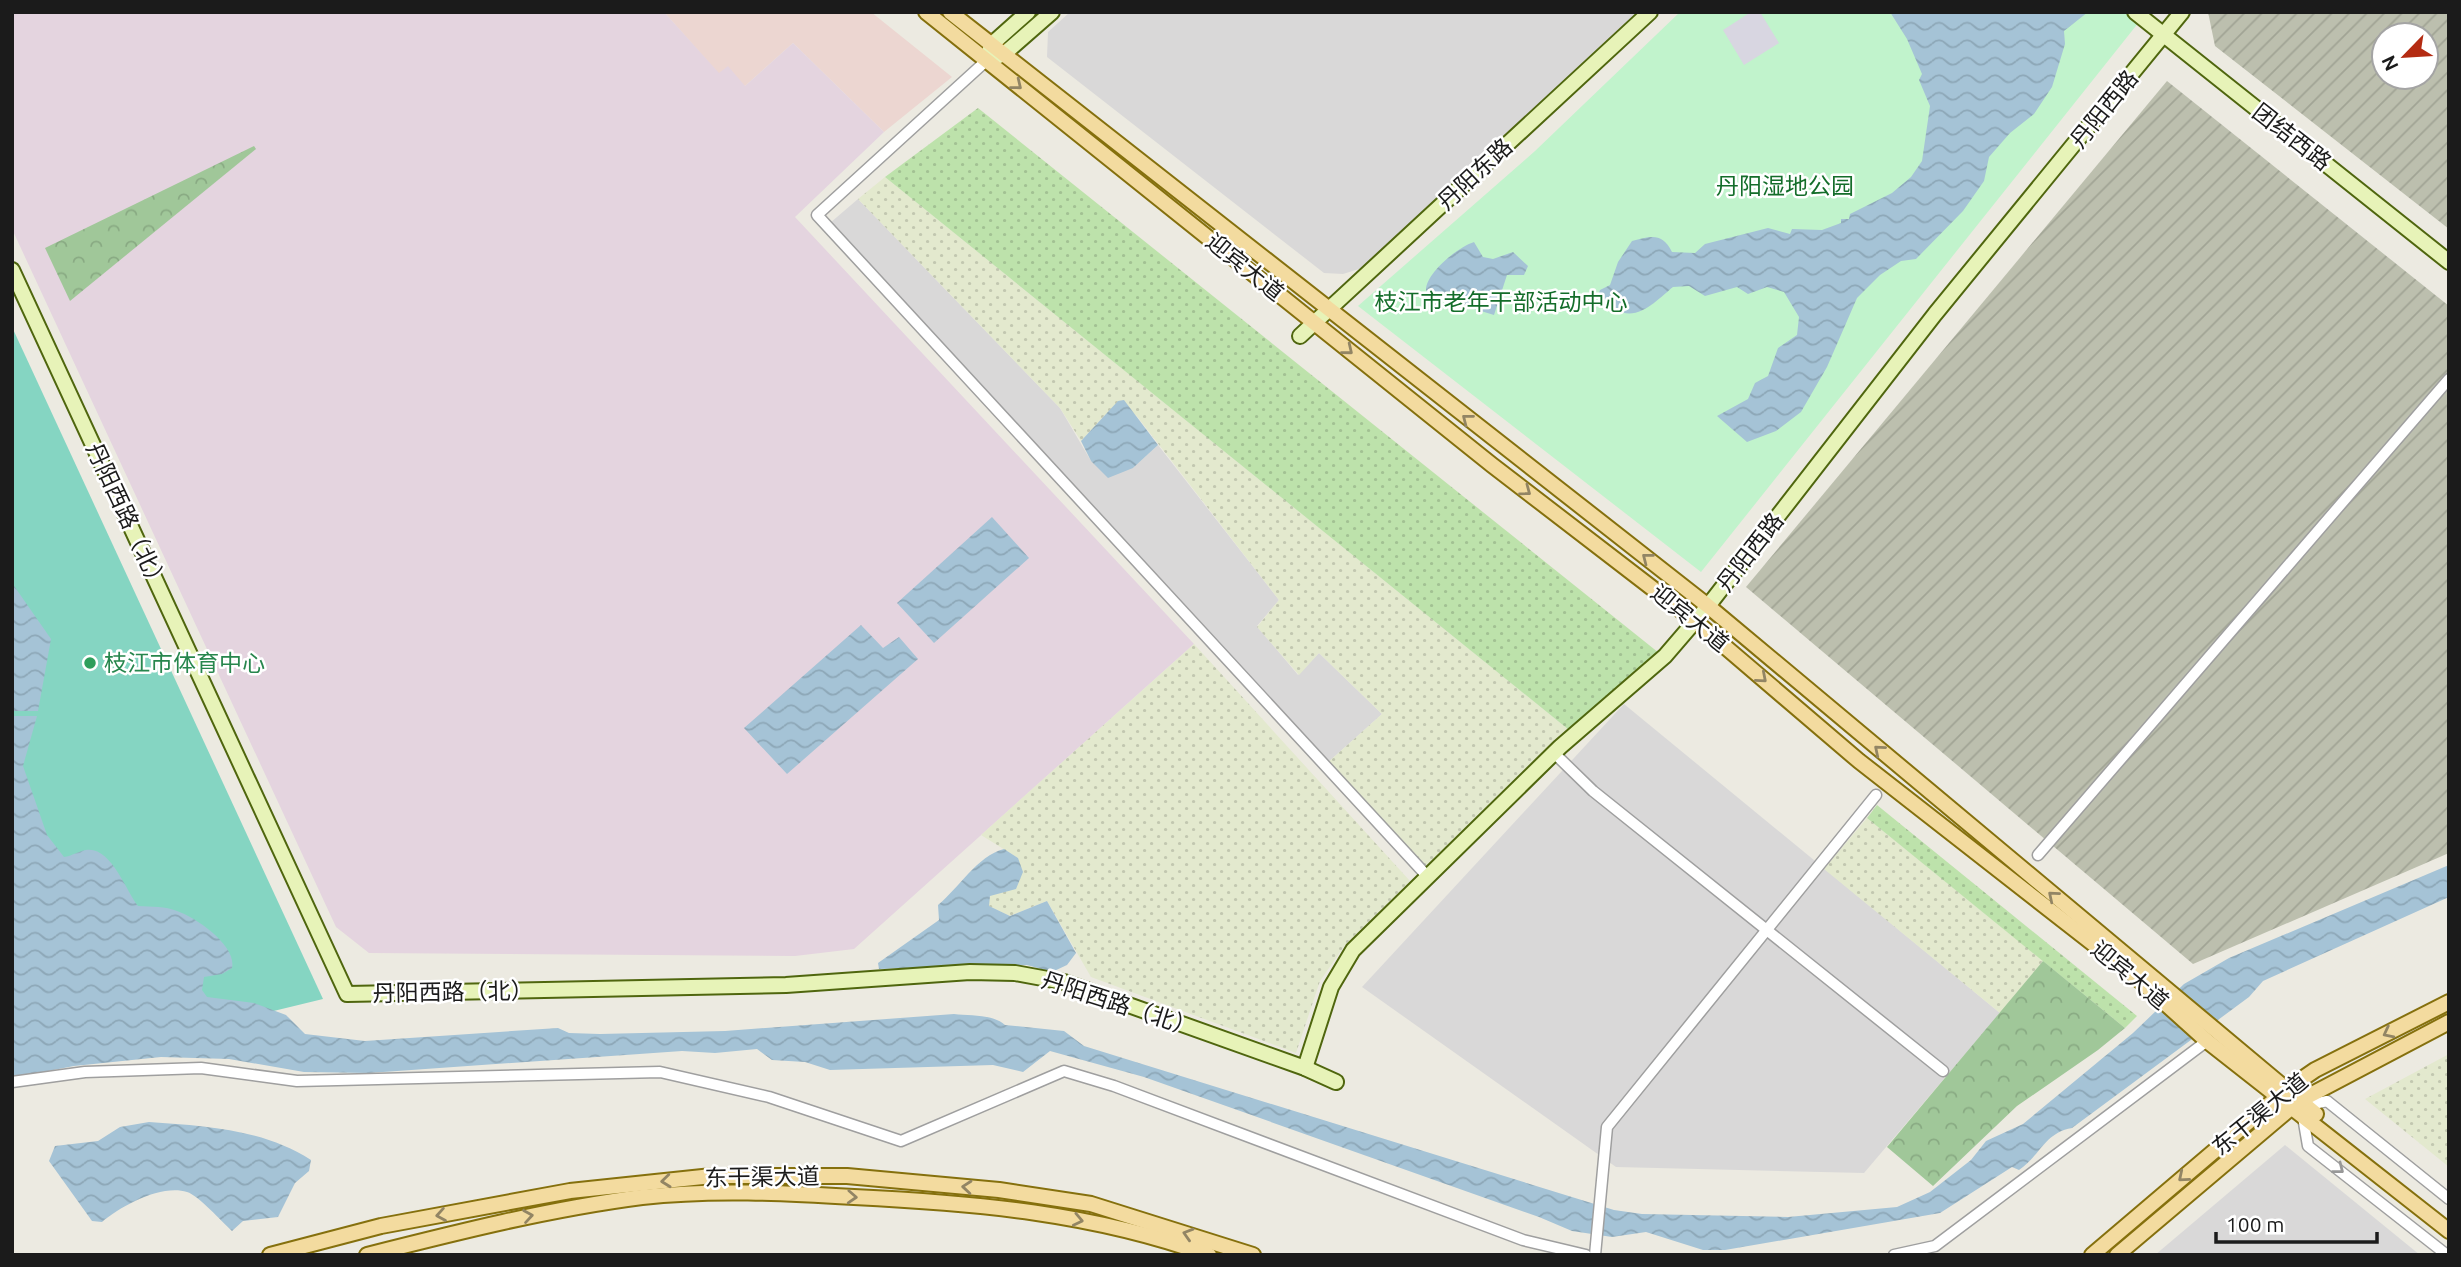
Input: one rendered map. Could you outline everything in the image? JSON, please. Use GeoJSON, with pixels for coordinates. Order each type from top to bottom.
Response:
{"type":"FeatureCollection","features":[{"type":"Feature","properties":{"kind":"main road","name":"迎宾大道"},"geometry":{"type":"LineString","coordinates":[[926,12],[1492,465],[1695,621],[1859,761],[2137,978],[2157,990]]}},
{"type":"Feature","properties":{"kind":"main road","name":"迎宾大道"},"geometry":{"type":"LineString","coordinates":[[950,12],[1708,606],[2203,1032],[2282,1093],[2449,1231]]}},
{"type":"Feature","properties":{"kind":"main road","name":"东干渠大道"},"geometry":{"type":"LineString","coordinates":[[2092,1255],[2282,1093],[2315,1070],[2449,1002]]}},
{"type":"Feature","properties":{"kind":"main road","name":"东干渠大道"},"geometry":{"type":"LineString","coordinates":[[2117,1255],[2300,1108],[2449,1022]]}},
{"type":"Feature","properties":{"kind":"main road","name":"迎宾大道"},"geometry":{"type":"LineString","coordinates":[[2300,1108],[2449,1222]]}},
{"type":"Feature","properties":{"kind":"main road","name":"东干渠大道"},"geometry":{"type":"LineString","coordinates":[[270,1255],[381,1226],[570,1191],[712,1176],[847,1176],[999,1190],[1091,1204],[1253,1255]]}},
{"type":"Feature","properties":{"kind":"main road","name":"东干渠大道"},"geometry":{"type":"LineString","coordinates":[[367,1255],[502,1221],[630,1199],[755,1192],[980,1203],[1077,1219],[1209,1255]]}},
{"type":"Feature","properties":{"kind":"street"},"geometry":{"type":"LineString","coordinates":[[986,61],[991,45],[1028,12]]}},
{"type":"Feature","properties":{"kind":"street"},"geometry":{"type":"LineString","coordinates":[[1052,12],[1004,54],[986,61],[817,215],[1428,877]]}},
{"type":"Feature","properties":{"kind":"street","name":"丹阳东路"},"geometry":{"type":"LineString","coordinates":[[1300,336],[1650,12]]}},
{"type":"Feature","properties":{"kind":"street","name":"团结西路"},"geometry":{"type":"LineString","coordinates":[[2135,12],[2449,262]]}},
{"type":"Feature","properties":{"kind":"street","name":"丹阳西路"},"geometry":{"type":"LineString","coordinates":[[1305,1068],[1331,987],[1353,950],[1554,753],[1665,656],[1708,606],[1935,314],[2182,12]]}},
{"type":"Feature","properties":{"kind":"street","name":"丹阳西路（北）"},"geometry":{"type":"LineString","coordinates":[[12,270],[347,994],[786,985],[970,972],[1015,973],[1063,982],[1305,1068],[1336,1082]]}},
{"type":"Feature","properties":{"kind":"street"},"geometry":{"type":"LineString","coordinates":[[2038,855],[2449,379]]}},
{"type":"Feature","properties":{"kind":"street"},"geometry":{"type":"LineString","coordinates":[[1554,753],[1593,791],[1943,1071]]}},
{"type":"Feature","properties":{"kind":"street"},"geometry":{"type":"LineString","coordinates":[[1595,1255],[1607,1127],[1876,795]]}},
{"type":"Feature","properties":{"kind":"street"},"geometry":{"type":"LineString","coordinates":[[1894,1255],[1935,1246],[2203,1032]]}},
{"type":"Feature","properties":{"kind":"street"},"geometry":{"type":"LineString","coordinates":[[12,1082],[85,1072],[201,1068],[297,1081],[660,1072],[769,1097],[901,1141],[1064,1071],[1114,1086],[1523,1240],[1586,1255]]}},
{"type":"Feature","properties":{"kind":"street"},"geometry":{"type":"LineString","coordinates":[[2447,1255],[2308,1146],[2300,1108],[2327,1101],[2449,1199]]}},
{"type":"Feature","properties":{"kind":"shaded area"},"geometry":{"type":"Polygon","coordinates":[[[12,12],[664,12],[719,73],[728,66],[745,86],[793,43],[884,132],[795,217],[1194,644],[854,949],[795,956],[369,953],[336,927],[12,229],[12,12]]]}},
{"type":"Feature","properties":{"kind":"shaded area"},"geometry":{"type":"Polygon","coordinates":[[[664,12],[871,12],[952,77],[884,132],[793,43],[745,86],[719,74],[664,12]]]}},
{"type":"Feature","properties":{"kind":"shaded area"},"geometry":{"type":"Polygon","coordinates":[[[1070,12],[1638,12],[1362,268],[1343,274],[1324,273],[1047,57],[1048,32],[1070,12]]]}},
{"type":"Feature","properties":{"kind":"shaded area"},"geometry":{"type":"Polygon","coordinates":[[[1751,12],[1760,12],[1779,43],[1744,65],[1723,30],[1751,12]]]}},
{"type":"Feature","properties":{"kind":"shaded area"},"geometry":{"type":"Polygon","coordinates":[[[2208,12],[2449,12],[2449,229],[2215,46],[2208,12]]]}},
{"type":"Feature","properties":{"kind":"shaded area"},"geometry":{"type":"Polygon","coordinates":[[[2167,81],[2449,306],[2449,853],[2193,964],[1746,587],[2167,81]]]}},
{"type":"Feature","properties":{"kind":"shaded area"},"geometry":{"type":"Polygon","coordinates":[[[885,177],[1569,730],[1428,868],[1325,765],[1382,714],[1319,653],[1299,675],[1257,627],[1279,600],[1136,415],[1105,415],[1081,441],[1060,408],[858,199],[885,177]]]}},
{"type":"Feature","properties":{"kind":"shaded area"},"geometry":{"type":"Polygon","coordinates":[[[858,199],[1060,408],[1091,461],[1133,468],[1158,445],[1279,600],[1257,626],[1298,675],[1319,653],[1382,714],[1325,765],[830,223],[858,199]]]}},
{"type":"Feature","properties":{"kind":"shaded area","name":"枝江市体育中心"},"geometry":{"type":"Polygon","coordinates":[[[12,327],[323,999],[12,1074],[12,327]]]}},
{"type":"Feature","properties":{"kind":"shaded area"},"geometry":{"type":"Polygon","coordinates":[[[1194,644],[1410,881],[1345,945],[1320,981],[1296,1053],[1091,977],[1047,901],[1010,916],[988,906],[990,896],[1018,858],[981,835],[1194,644]]]}},
{"type":"Feature","properties":{"kind":"shaded area"},"geometry":{"type":"Polygon","coordinates":[[[1624,704],[2000,1013],[1864,1173],[1616,1167],[1362,987],[1624,704]]]}},
{"type":"Feature","properties":{"kind":"shaded area"},"geometry":{"type":"Polygon","coordinates":[[[1867,818],[2043,961],[2000,1013],[1824,869],[1867,818]]]}},
{"type":"Feature","properties":{"kind":"shaded area"},"geometry":{"type":"Polygon","coordinates":[[[2449,1054],[2449,1167],[2365,1099],[2449,1054]]]}},
{"type":"Feature","properties":{"kind":"shaded area"},"geometry":{"type":"Polygon","coordinates":[[[2285,1145],[2420,1255],[2155,1255],[2285,1145]]]}},
{"type":"Feature","properties":{"kind":"green space","name":"丹阳湿地公园"},"geometry":{"type":"Polygon","coordinates":[[[1680,12],[2147,12],[1701,572],[1358,306],[1535,151],[1680,12]]]}},
{"type":"Feature","properties":{"kind":"green space"},"geometry":{"type":"Polygon","coordinates":[[[978,108],[1659,653],[1569,730],[885,177],[978,108]]]}},
{"type":"Feature","properties":{"kind":"green space"},"geometry":{"type":"Polygon","coordinates":[[[254,146],[256,149],[70,301],[45,248],[254,146]]]}},
{"type":"Feature","properties":{"kind":"green space"},"geometry":{"type":"Polygon","coordinates":[[[1877,805],[2137,1016],[2125,1028],[1867,818],[1877,805]]]}},
{"type":"Feature","properties":{"kind":"green space"},"geometry":{"type":"Polygon","coordinates":[[[2043,961],[2125,1028],[2017,1106],[1933,1186],[1887,1147],[2043,961]]]}},
{"type":"Feature","properties":{"kind":"water"},"geometry":{"type":"Polygon","coordinates":[[[1890,12],[2088,12],[2064,31],[2065,44],[2052,87],[2034,114],[2010,133],[1989,157],[1984,181],[1963,211],[1916,259],[1901,261],[1880,275],[1857,298],[1827,367],[1801,412],[1776,431],[1747,442],[1717,416],[1748,399],[1755,383],[1768,376],[1778,348],[1797,335],[1799,317],[1784,292],[1767,287],[1748,294],[1737,287],[1705,296],[1689,286],[1673,287],[1648,307],[1632,313],[1616,309],[1598,295],[1600,290],[1610,285],[1618,262],[1632,241],[1655,237],[1664,241],[1672,252],[1695,253],[1705,244],[1768,228],[1790,234],[1792,229],[1822,230],[1841,223],[1841,219],[1849,219],[1850,214],[1892,193],[1911,177],[1922,161],[1930,106],[1919,80],[1922,74],[1907,39],[1890,12]]]}},
{"type":"Feature","properties":{"kind":"water"},"geometry":{"type":"Polygon","coordinates":[[[1474,242],[1483,257],[1493,259],[1513,252],[1528,266],[1524,275],[1507,275],[1494,315],[1432,296],[1426,290],[1431,276],[1444,262],[1474,242]]]}},
{"type":"Feature","properties":{"kind":"water"},"geometry":{"type":"Polygon","coordinates":[[[1124,400],[1158,445],[1133,468],[1108,478],[1091,461],[1081,441],[1118,401],[1124,400]]]}},
{"type":"Feature","properties":{"kind":"water"},"geometry":{"type":"Polygon","coordinates":[[[992,517],[1029,558],[934,643],[897,603],[992,517]]]}},
{"type":"Feature","properties":{"kind":"water"},"geometry":{"type":"Polygon","coordinates":[[[12,583],[51,639],[38,711],[12,711],[12,583]]]}},
{"type":"Feature","properties":{"kind":"water"},"geometry":{"type":"Polygon","coordinates":[[[861,625],[883,648],[899,637],[918,659],[787,774],[744,728],[861,625]]]}},
{"type":"Feature","properties":{"kind":"water"},"geometry":{"type":"Polygon","coordinates":[[[12,716],[37,716],[23,766],[47,835],[64,857],[86,850],[103,855],[117,871],[138,906],[163,907],[177,911],[214,934],[228,951],[232,968],[222,974],[204,977],[202,990],[207,997],[254,1003],[286,1015],[305,1034],[365,1041],[558,1028],[569,1033],[600,1034],[725,1031],[954,1014],[981,1016],[1005,1025],[1064,1031],[1084,1046],[1614,1210],[1642,1214],[1788,1217],[1897,1207],[1930,1192],[1971,1160],[1986,1141],[2023,1124],[2133,1033],[2184,984],[2229,958],[2449,865],[2449,897],[2263,981],[2249,997],[2072,1128],[2055,1135],[2019,1170],[2012,1167],[1940,1213],[1725,1250],[1703,1250],[1646,1232],[1612,1237],[1572,1231],[1144,1077],[1050,1051],[1023,1072],[993,1065],[830,1070],[805,1062],[772,1060],[757,1049],[715,1053],[682,1051],[369,1073],[304,1072],[229,1059],[161,1057],[74,1066],[12,1078],[12,716]]]}},
{"type":"Feature","properties":{"kind":"water"},"geometry":{"type":"Polygon","coordinates":[[[1004,849],[1018,858],[1023,872],[1016,889],[990,896],[989,906],[1010,916],[1047,901],[1076,953],[1067,965],[1052,972],[1027,965],[879,969],[878,963],[939,920],[938,905],[977,865],[1004,849]]]}},
{"type":"Feature","properties":{"kind":"water"},"geometry":{"type":"Polygon","coordinates":[[[149,1122],[253,1135],[311,1160],[309,1171],[295,1183],[278,1217],[243,1221],[232,1231],[192,1194],[177,1190],[142,1198],[102,1222],[92,1221],[49,1161],[55,1146],[98,1141],[120,1127],[149,1122]]]}},
{"type":"Feature","properties":{"kind":"place","name":"枝江市体育中心"},"geometry":{"type":"Point","coordinates":[90,663]}},
{"type":"Feature","properties":{"kind":"park label","name":"枝江市老年干部活动中心"},"geometry":{"type":"Point","coordinates":[1501,302]}}]}
